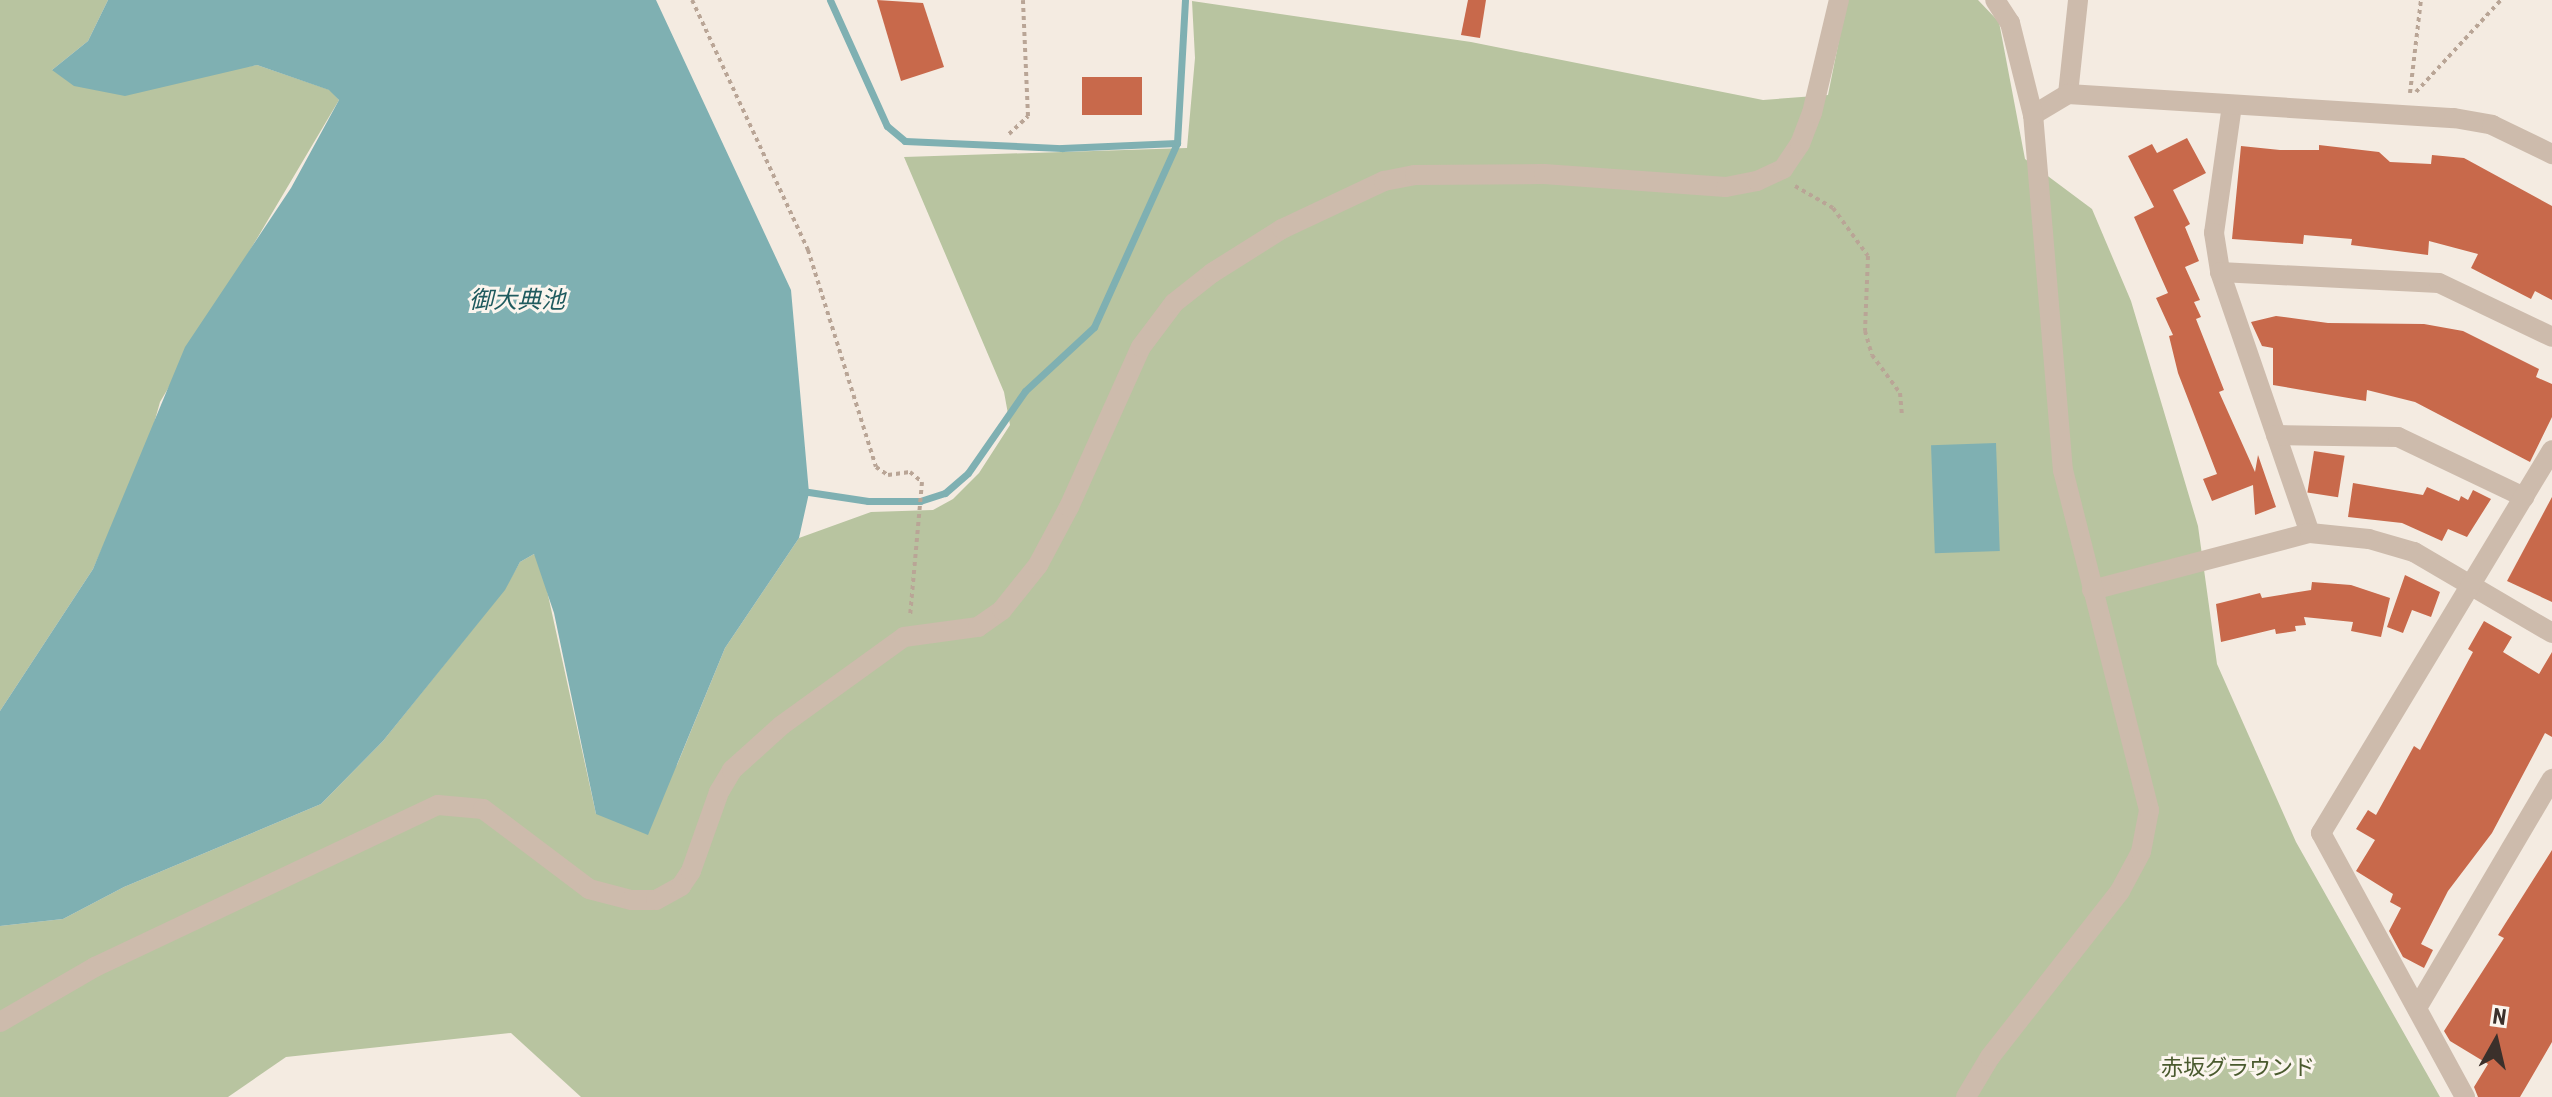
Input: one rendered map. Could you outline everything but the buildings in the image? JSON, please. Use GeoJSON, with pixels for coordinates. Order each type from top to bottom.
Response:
{"type":"FeatureCollection","features":[{"type":"Feature","properties":{"kind":"street"},"geometry":{"type":"LineString","coordinates":[[0,1022],[95,967],[438,805],[464,803],[483,809],[589,889],[631,900],[656,900],[681,886],[691,871],[719,792],[749,753],[843,677],[914,635],[978,627],[1002,610],[1038,565],[1069,507],[1141,347],[1174,303],[1282,229],[1384,181],[1415,175],[1544,174],[1726,187],[1771,175],[1783,169],[1800,144],[1812,113],[1839,0]]}},
{"type":"Feature","properties":{"kind":"street"},"geometry":{"type":"LineString","coordinates":[[1966,1097],[1990,1057],[2120,891],[2141,852],[2149,810],[2143,772],[2092,590],[2063,471],[2033,115],[2010,23],[1995,0]]}},
{"type":"Feature","properties":{"kind":"street"},"geometry":{"type":"LineString","coordinates":[[2068,94],[2078,0]]}},
{"type":"Feature","properties":{"kind":"street"},"geometry":{"type":"LineString","coordinates":[[2033,115],[2068,94],[2454,118],[2492,125],[2552,154]]}},
{"type":"Feature","properties":{"kind":"street"},"geometry":{"type":"LineString","coordinates":[[2232,105],[2214,233],[2220,272],[2310,533]]}},
{"type":"Feature","properties":{"kind":"street"},"geometry":{"type":"LineString","coordinates":[[2220,272],[2439,283],[2552,337]]}},
{"type":"Feature","properties":{"kind":"street"},"geometry":{"type":"LineString","coordinates":[[2276,435],[2398,437],[2524,497]]}},
{"type":"Feature","properties":{"kind":"street"},"geometry":{"type":"LineString","coordinates":[[2465,1097],[2321,833],[2552,450]]}},
{"type":"Feature","properties":{"kind":"street"},"geometry":{"type":"LineString","coordinates":[[2092,590],[2310,533],[2369,539],[2414,552],[2472,583],[2552,633]]}},
{"type":"Feature","properties":{"kind":"street"},"geometry":{"type":"LineString","coordinates":[[2417,1008],[2552,779]]}},
{"type":"Feature","properties":{"kind":"path"},"geometry":{"type":"LineString","coordinates":[[692,0],[808,250],[876,467],[888,475],[910,472],[922,482],[910,617],[914,635]]}},
{"type":"Feature","properties":{"kind":"path"},"geometry":{"type":"LineString","coordinates":[[1009,134],[1028,116],[1023,0]]}},
{"type":"Feature","properties":{"kind":"path"},"geometry":{"type":"LineString","coordinates":[[2421,0],[2410,99],[2501,0]]}},
{"type":"Feature","properties":{"kind":"path"},"geometry":{"type":"LineString","coordinates":[[1771,175],[1833,208],[1862,245],[1870,277],[1865,331],[1872,355],[1900,393],[1902,415]]}},
{"type":"Feature","properties":{"kind":"green space"},"geometry":{"type":"Polygon","coordinates":[[[0,0],[108,0],[88,41],[52,70],[220,71],[257,65],[330,90],[339,100],[160,402],[148,445],[93,569],[0,711],[0,0]]]}},
{"type":"Feature","properties":{"kind":"green space","name":"赤坂グラウンド"},"geometry":{"type":"Polygon","coordinates":[[[1847,0],[1978,0],[1999,22],[2025,159],[2092,209],[2131,301],[2198,526],[2217,664],[2296,842],[2440,1097],[581,1097],[511,1033],[286,1057],[228,1097],[0,1097],[0,926],[63,919],[124,887],[321,804],[383,741],[504,590],[520,562],[534,554],[541,563],[596,814],[677,765],[725,648],[799,538],[871,512],[933,510],[953,499],[979,473],[1010,425],[1004,392],[904,157],[1187,148],[1195,58],[1192,1],[1471,42],[1763,100],[1828,95],[1847,0]]]}},
{"type":"Feature","properties":{"kind":"water","name":"御大典池"},"geometry":{"type":"Polygon","coordinates":[[[108,0],[656,0],[791,290],[809,493],[799,538],[725,648],[648,835],[596,814],[554,613],[534,554],[520,562],[505,590],[383,741],[321,804],[124,887],[63,919],[0,926],[0,711],[93,569],[185,347],[291,188],[339,100],[329,90],[257,65],[125,96],[74,86],[52,70],[88,41],[108,0]]]}},
{"type":"Feature","properties":{"kind":"water"},"geometry":{"type":"Polygon","coordinates":[[[1996,443],[2000,551],[1935,553],[1931,445],[1996,443]]]}},
{"type":"Feature","properties":{"kind":"waterway"},"geometry":{"type":"LineString","coordinates":[[830,0],[887,126],[905,141],[1062,148],[1177,143]]}},
{"type":"Feature","properties":{"kind":"waterway"},"geometry":{"type":"LineString","coordinates":[[802,491],[868,501],[920,501],[945,493],[968,473],[1025,391],[1094,327],[1177,143],[1185,0]]}}]}
